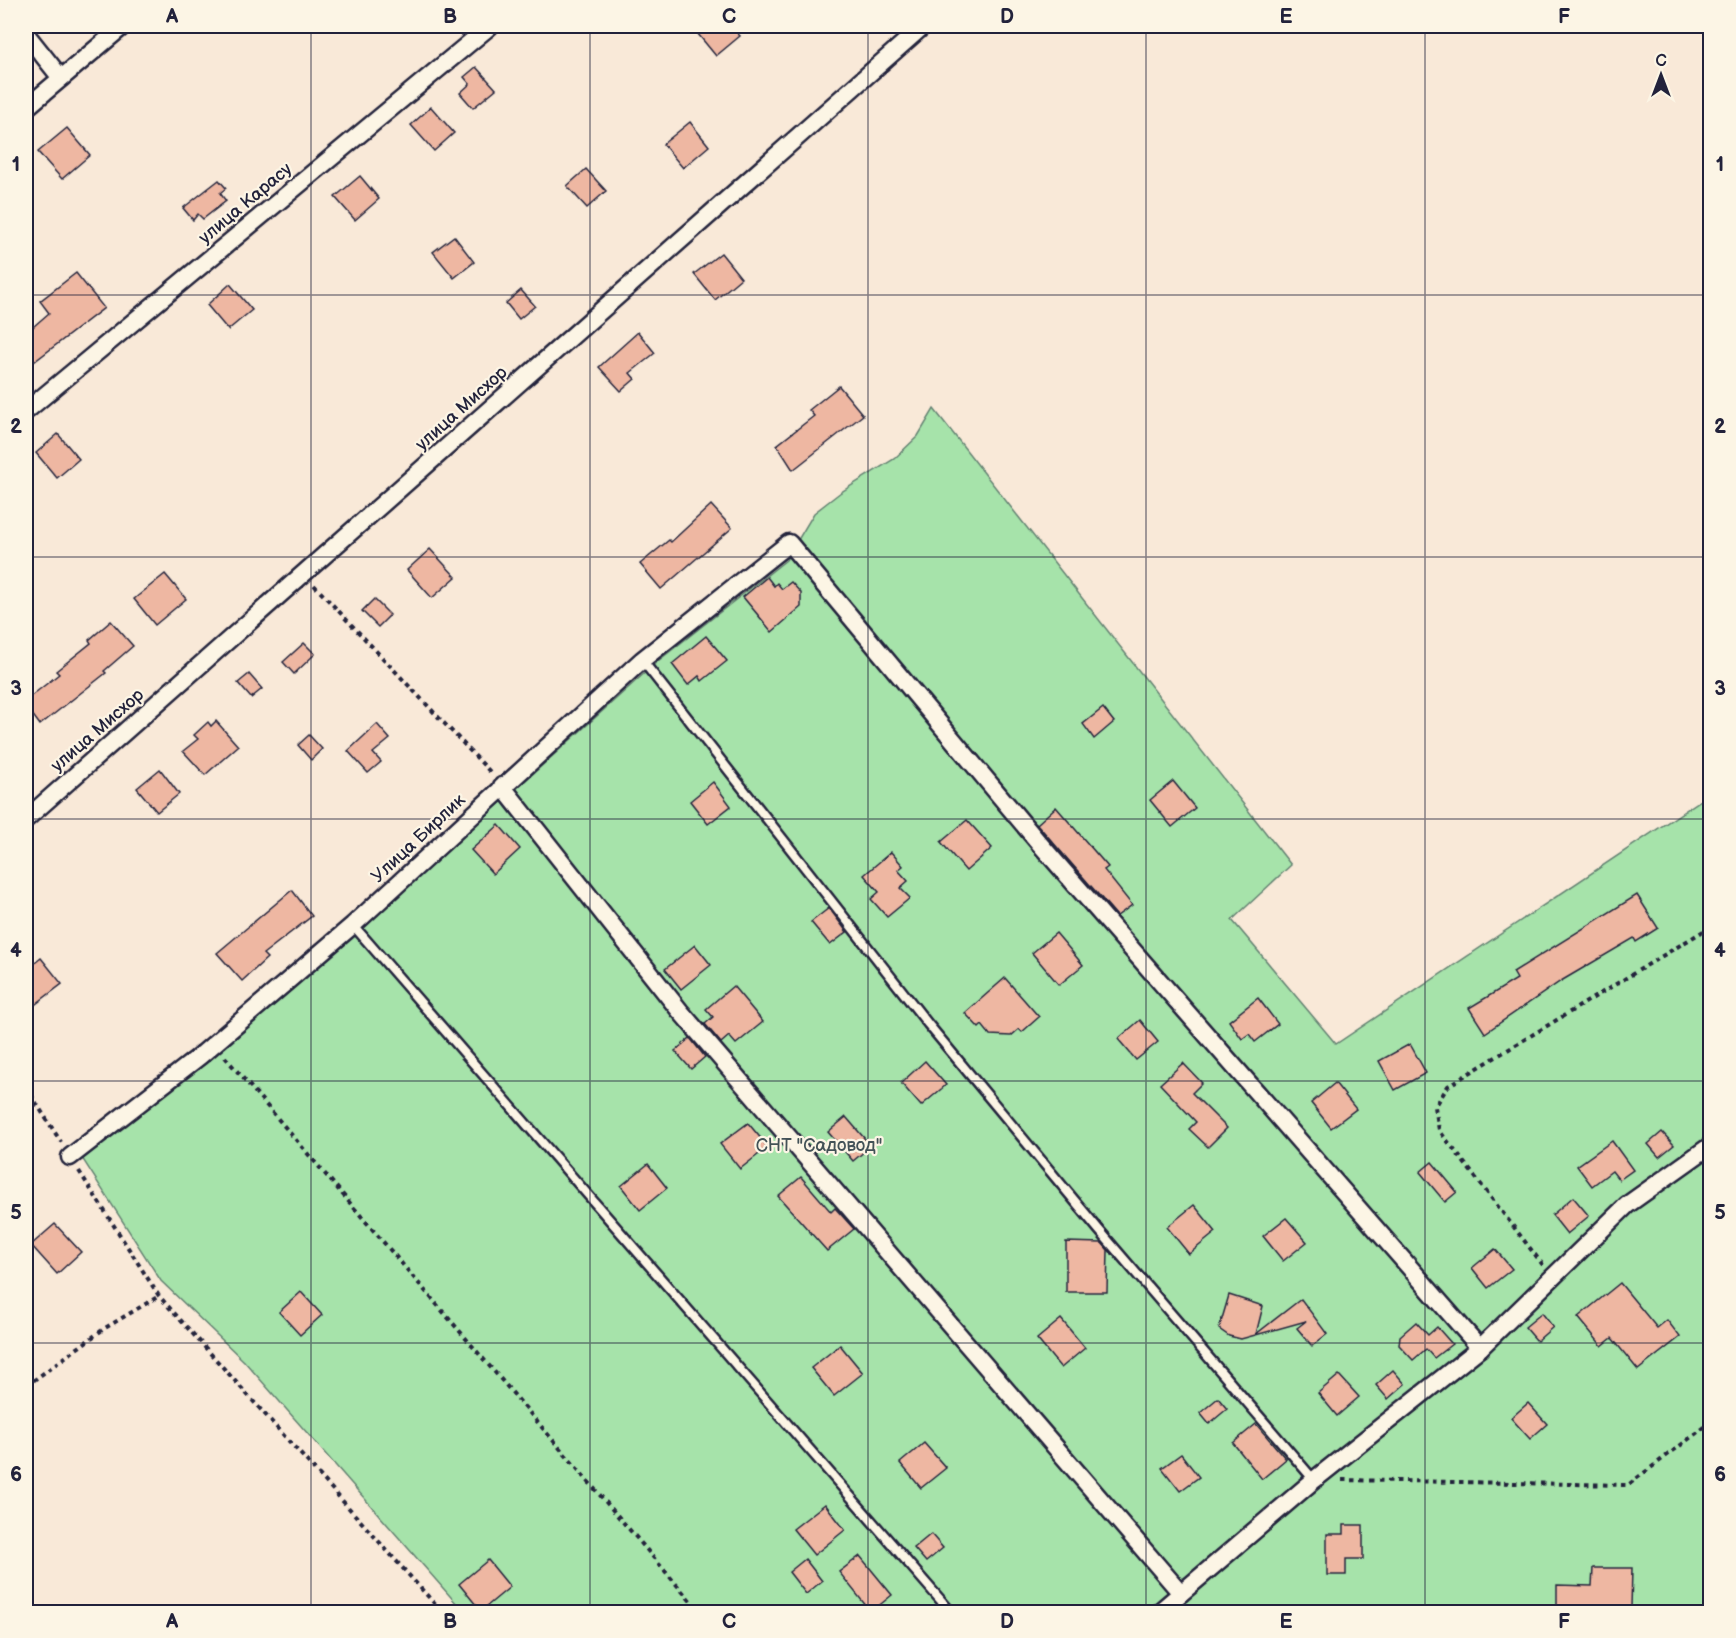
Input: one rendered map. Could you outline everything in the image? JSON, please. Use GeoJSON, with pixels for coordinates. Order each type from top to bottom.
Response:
{"type":"FeatureCollection","features":[{"type":"Feature","properties":{"kind":"street"},"geometry":{"type":"LineString","coordinates":[[26,108],[123,26]]}},
{"type":"Feature","properties":{"kind":"street","name":"улица Карасу"},"geometry":{"type":"LineString","coordinates":[[26,411],[490,26]]}},
{"type":"Feature","properties":{"kind":"street","name":"улица Мисхор"},"geometry":{"type":"LineString","coordinates":[[26,819],[923,26]]}},
{"type":"Feature","properties":{"kind":"street"},"geometry":{"type":"LineString","coordinates":[[26,34],[61,78]]}},
{"type":"Feature","properties":{"kind":"street","name":"Улица Бирлик"},"geometry":{"type":"LineString","coordinates":[[70,1157],[214,1044],[353,925],[642,660],[789,543],[1039,843],[1480,1348]]}},
{"type":"Feature","properties":{"kind":"street"},"geometry":{"type":"LineString","coordinates":[[502,786],[680,1011],[1181,1593]]}},
{"type":"Feature","properties":{"kind":"street"},"geometry":{"type":"LineString","coordinates":[[1159,1612],[1314,1480],[1480,1348],[1627,1205],[1710,1146]]}},
{"type":"Feature","properties":{"kind":"lane"},"geometry":{"type":"LineString","coordinates":[[642,660],[928,1024],[1099,1230],[1314,1480]]}},
{"type":"Feature","properties":{"kind":"lane"},"geometry":{"type":"LineString","coordinates":[[353,925],[951,1612]]}},
{"type":"Feature","properties":{"kind":"path"},"geometry":{"type":"LineString","coordinates":[[303,574],[502,786]]}},
{"type":"Feature","properties":{"kind":"path"},"geometry":{"type":"LineString","coordinates":[[1552,1278],[1439,1130],[1435,1107],[1448,1086],[1710,927]]}},
{"type":"Feature","properties":{"kind":"path"},"geometry":{"type":"LineString","coordinates":[[214,1044],[700,1612]]}},
{"type":"Feature","properties":{"kind":"path"},"geometry":{"type":"LineString","coordinates":[[26,1087],[159,1296],[442,1612]]}},
{"type":"Feature","properties":{"kind":"path"},"geometry":{"type":"LineString","coordinates":[[26,1386],[105,1328],[159,1296]]}},
{"type":"Feature","properties":{"kind":"path"},"geometry":{"type":"LineString","coordinates":[[1314,1480],[1628,1485],[1710,1423]]}},
{"type":"Feature","properties":{"kind":"green space","name":"СНТ \"Садовод\""},"geometry":{"type":"Polygon","coordinates":[[[934,409],[1291,865],[1232,920],[1336,1044],[1710,794],[1710,1612],[464,1612],[244,1361],[161,1281],[82,1158],[365,925],[658,661],[786,560],[814,513],[841,492],[894,459],[918,436],[934,409]]]}},
{"type":"Feature","properties":{"kind":"building"},"geometry":{"type":"Polygon","coordinates":[[[708,26],[731,26],[740,36],[716,56],[698,34],[708,26]]]}},
{"type":"Feature","properties":{"kind":"building"},"geometry":{"type":"Polygon","coordinates":[[[476,67],[496,89],[473,108],[460,93],[470,84],[464,77],[476,67]]]}},
{"type":"Feature","properties":{"kind":"building"},"geometry":{"type":"Polygon","coordinates":[[[431,107],[454,133],[434,151],[411,125],[431,107]]]}},
{"type":"Feature","properties":{"kind":"building"},"geometry":{"type":"Polygon","coordinates":[[[690,122],[709,146],[683,168],[663,144],[690,122]]]}},
{"type":"Feature","properties":{"kind":"building"},"geometry":{"type":"Polygon","coordinates":[[[67,128],[90,155],[62,179],[38,152],[67,128]]]}},
{"type":"Feature","properties":{"kind":"building"},"geometry":{"type":"Polygon","coordinates":[[[586,169],[606,191],[587,208],[567,186],[586,169]]]}},
{"type":"Feature","properties":{"kind":"building"},"geometry":{"type":"Polygon","coordinates":[[[360,176],[379,199],[355,220],[335,197],[360,176]]]}},
{"type":"Feature","properties":{"kind":"building"},"geometry":{"type":"Polygon","coordinates":[[[219,180],[226,188],[220,193],[226,201],[203,219],[198,214],[193,220],[183,208],[219,180]]]}},
{"type":"Feature","properties":{"kind":"building"},"geometry":{"type":"Polygon","coordinates":[[[454,236],[474,262],[454,278],[433,252],[454,236]]]}},
{"type":"Feature","properties":{"kind":"building"},"geometry":{"type":"Polygon","coordinates":[[[721,253],[741,278],[715,300],[694,274],[721,253]]]}},
{"type":"Feature","properties":{"kind":"building"},"geometry":{"type":"Polygon","coordinates":[[[76,273],[104,308],[26,368],[26,333],[49,313],[40,301],[76,273]]]}},
{"type":"Feature","properties":{"kind":"building"},"geometry":{"type":"Polygon","coordinates":[[[230,284],[252,310],[228,330],[207,305],[230,284]]]}},
{"type":"Feature","properties":{"kind":"building"},"geometry":{"type":"Polygon","coordinates":[[[521,290],[535,306],[519,319],[506,303],[521,290]]]}},
{"type":"Feature","properties":{"kind":"building"},"geometry":{"type":"Polygon","coordinates":[[[638,332],[655,353],[630,373],[635,379],[621,391],[599,367],[638,332]]]}},
{"type":"Feature","properties":{"kind":"building"},"geometry":{"type":"Polygon","coordinates":[[[839,386],[863,415],[793,470],[777,445],[814,416],[809,410],[839,386]]]}},
{"type":"Feature","properties":{"kind":"building"},"geometry":{"type":"Polygon","coordinates":[[[58,434],[79,459],[57,478],[36,453],[58,434]]]}},
{"type":"Feature","properties":{"kind":"building"},"geometry":{"type":"Polygon","coordinates":[[[711,505],[732,528],[661,589],[640,564],[669,540],[671,542],[711,505]]]}},
{"type":"Feature","properties":{"kind":"building"},"geometry":{"type":"Polygon","coordinates":[[[430,549],[456,577],[432,598],[407,570],[430,549]]]}},
{"type":"Feature","properties":{"kind":"building"},"geometry":{"type":"Polygon","coordinates":[[[165,574],[186,599],[155,625],[134,599],[165,574]]]}},
{"type":"Feature","properties":{"kind":"building"},"geometry":{"type":"Polygon","coordinates":[[[767,577],[774,586],[777,583],[782,589],[791,582],[801,593],[801,607],[772,632],[743,597],[767,577]]]}},
{"type":"Feature","properties":{"kind":"building"},"geometry":{"type":"Polygon","coordinates":[[[374,599],[390,615],[378,627],[362,611],[374,599]]]}},
{"type":"Feature","properties":{"kind":"building"},"geometry":{"type":"Polygon","coordinates":[[[111,621],[133,646],[104,671],[106,673],[40,725],[26,706],[26,700],[59,674],[56,671],[91,643],[89,640],[111,621]]]}},
{"type":"Feature","properties":{"kind":"building"},"geometry":{"type":"Polygon","coordinates":[[[706,636],[727,661],[702,681],[699,676],[688,685],[672,664],[706,636]]]}},
{"type":"Feature","properties":{"kind":"building"},"geometry":{"type":"Polygon","coordinates":[[[304,643],[315,654],[294,674],[283,662],[304,643]]]}},
{"type":"Feature","properties":{"kind":"building"},"geometry":{"type":"Polygon","coordinates":[[[249,674],[262,689],[251,698],[238,683],[249,674]]]}},
{"type":"Feature","properties":{"kind":"building"},"geometry":{"type":"Polygon","coordinates":[[[1103,708],[1114,722],[1094,739],[1083,724],[1103,708]]]}},
{"type":"Feature","properties":{"kind":"building"},"geometry":{"type":"Polygon","coordinates":[[[216,721],[238,746],[205,775],[183,751],[198,739],[194,735],[208,722],[211,726],[216,721]]]}},
{"type":"Feature","properties":{"kind":"building"},"geometry":{"type":"Polygon","coordinates":[[[377,724],[390,739],[373,753],[381,762],[368,773],[348,751],[377,724]]]}},
{"type":"Feature","properties":{"kind":"building"},"geometry":{"type":"Polygon","coordinates":[[[309,735],[322,749],[311,760],[298,745],[309,735]]]}},
{"type":"Feature","properties":{"kind":"building"},"geometry":{"type":"Polygon","coordinates":[[[160,769],[179,794],[157,812],[137,788],[160,769]]]}},
{"type":"Feature","properties":{"kind":"building"},"geometry":{"type":"Polygon","coordinates":[[[1173,781],[1195,808],[1172,827],[1150,800],[1173,781]]]}},
{"type":"Feature","properties":{"kind":"building"},"geometry":{"type":"Polygon","coordinates":[[[713,782],[731,806],[708,824],[690,801],[713,782]]]}},
{"type":"Feature","properties":{"kind":"building"},"geometry":{"type":"Polygon","coordinates":[[[1056,807],[1108,867],[1104,870],[1132,905],[1117,916],[1037,824],[1056,807]]]}},
{"type":"Feature","properties":{"kind":"building"},"geometry":{"type":"Polygon","coordinates":[[[967,820],[992,848],[966,871],[941,842],[967,820]]]}},
{"type":"Feature","properties":{"kind":"building"},"geometry":{"type":"Polygon","coordinates":[[[499,825],[520,849],[493,874],[471,850],[499,825]]]}},
{"type":"Feature","properties":{"kind":"building"},"geometry":{"type":"Polygon","coordinates":[[[891,852],[903,866],[898,870],[908,881],[900,888],[910,898],[887,917],[871,899],[879,892],[864,875],[891,852]]]}},
{"type":"Feature","properties":{"kind":"building"},"geometry":{"type":"Polygon","coordinates":[[[292,890],[312,916],[263,954],[267,958],[242,981],[217,953],[292,890]]]}},
{"type":"Feature","properties":{"kind":"building"},"geometry":{"type":"Polygon","coordinates":[[[1637,895],[1658,928],[1636,942],[1634,938],[1561,981],[1485,1033],[1469,1008],[1517,979],[1513,972],[1637,895]]]}},
{"type":"Feature","properties":{"kind":"building"},"geometry":{"type":"Polygon","coordinates":[[[829,908],[847,932],[830,945],[811,922],[829,908]]]}},
{"type":"Feature","properties":{"kind":"building"},"geometry":{"type":"Polygon","coordinates":[[[1056,933],[1083,965],[1059,985],[1032,953],[1056,933]]]}},
{"type":"Feature","properties":{"kind":"building"},"geometry":{"type":"Polygon","coordinates":[[[695,945],[711,965],[681,989],[665,969],[695,945]]]}},
{"type":"Feature","properties":{"kind":"building"},"geometry":{"type":"Polygon","coordinates":[[[41,958],[62,984],[32,1007],[26,999],[26,970],[41,958]]]}},
{"type":"Feature","properties":{"kind":"building"},"geometry":{"type":"Polygon","coordinates":[[[1005,978],[1039,1017],[1022,1032],[1019,1029],[1011,1036],[990,1035],[982,1025],[979,1028],[965,1013],[1005,978]]]}},
{"type":"Feature","properties":{"kind":"building"},"geometry":{"type":"Polygon","coordinates":[[[733,986],[763,1022],[736,1044],[729,1036],[721,1043],[705,1024],[713,1017],[706,1009],[733,986]]]}},
{"type":"Feature","properties":{"kind":"building"},"geometry":{"type":"Polygon","coordinates":[[[1258,998],[1278,1024],[1255,1042],[1249,1034],[1242,1039],[1229,1021],[1258,998]]]}},
{"type":"Feature","properties":{"kind":"building"},"geometry":{"type":"Polygon","coordinates":[[[1140,1020],[1158,1042],[1136,1060],[1118,1039],[1140,1020]]]}},
{"type":"Feature","properties":{"kind":"building"},"geometry":{"type":"Polygon","coordinates":[[[690,1038],[705,1057],[691,1069],[675,1051],[690,1038]]]}},
{"type":"Feature","properties":{"kind":"building"},"geometry":{"type":"Polygon","coordinates":[[[1410,1044],[1426,1073],[1395,1090],[1379,1061],[1410,1044]]]}},
{"type":"Feature","properties":{"kind":"building"},"geometry":{"type":"Polygon","coordinates":[[[925,1061],[946,1085],[921,1106],[901,1083],[925,1061]]]}},
{"type":"Feature","properties":{"kind":"building"},"geometry":{"type":"Polygon","coordinates":[[[1183,1063],[1202,1083],[1192,1093],[1227,1128],[1208,1147],[1189,1129],[1196,1122],[1160,1084],[1183,1063]]]}},
{"type":"Feature","properties":{"kind":"building"},"geometry":{"type":"Polygon","coordinates":[[[1335,1083],[1356,1109],[1331,1128],[1311,1103],[1335,1083]]]}},
{"type":"Feature","properties":{"kind":"building"},"geometry":{"type":"Polygon","coordinates":[[[846,1117],[871,1146],[853,1161],[828,1132],[846,1117]]]}},
{"type":"Feature","properties":{"kind":"building"},"geometry":{"type":"Polygon","coordinates":[[[748,1123],[768,1147],[740,1169],[720,1144],[748,1123]]]}},
{"type":"Feature","properties":{"kind":"building"},"geometry":{"type":"Polygon","coordinates":[[[1662,1132],[1674,1145],[1659,1157],[1648,1144],[1662,1132]]]}},
{"type":"Feature","properties":{"kind":"building"},"geometry":{"type":"Polygon","coordinates":[[[1612,1141],[1633,1170],[1619,1180],[1612,1171],[1592,1186],[1577,1166],[1612,1141]]]}},
{"type":"Feature","properties":{"kind":"building"},"geometry":{"type":"Polygon","coordinates":[[[1432,1162],[1457,1192],[1445,1202],[1420,1172],[1432,1162]]]}},
{"type":"Feature","properties":{"kind":"building"},"geometry":{"type":"Polygon","coordinates":[[[648,1164],[667,1188],[640,1210],[621,1186],[648,1164]]]}},
{"type":"Feature","properties":{"kind":"building"},"geometry":{"type":"Polygon","coordinates":[[[801,1177],[831,1212],[835,1208],[854,1229],[827,1251],[778,1196],[801,1177]]]}},
{"type":"Feature","properties":{"kind":"building"},"geometry":{"type":"Polygon","coordinates":[[[1573,1197],[1589,1216],[1567,1234],[1552,1215],[1573,1197]]]}},
{"type":"Feature","properties":{"kind":"building"},"geometry":{"type":"Polygon","coordinates":[[[1194,1205],[1216,1232],[1189,1254],[1167,1227],[1194,1205]]]}},
{"type":"Feature","properties":{"kind":"building"},"geometry":{"type":"Polygon","coordinates":[[[1286,1218],[1307,1242],[1283,1261],[1263,1236],[1286,1218]]]}},
{"type":"Feature","properties":{"kind":"building"},"geometry":{"type":"Polygon","coordinates":[[[55,1224],[81,1252],[57,1274],[31,1245],[55,1224]]]}},
{"type":"Feature","properties":{"kind":"building"},"geometry":{"type":"Polygon","coordinates":[[[1066,1242],[1102,1243],[1108,1250],[1107,1292],[1066,1292],[1066,1242]]]}},
{"type":"Feature","properties":{"kind":"building"},"geometry":{"type":"Polygon","coordinates":[[[1495,1249],[1512,1269],[1488,1288],[1472,1268],[1495,1249]]]}},
{"type":"Feature","properties":{"kind":"building"},"geometry":{"type":"Polygon","coordinates":[[[1620,1283],[1657,1328],[1667,1320],[1680,1337],[1638,1370],[1612,1338],[1602,1346],[1578,1317],[1620,1283]]]}},
{"type":"Feature","properties":{"kind":"building"},"geometry":{"type":"Polygon","coordinates":[[[301,1292],[322,1315],[300,1335],[279,1312],[301,1292]]]}},
{"type":"Feature","properties":{"kind":"building"},"geometry":{"type":"Polygon","coordinates":[[[1229,1295],[1263,1306],[1256,1334],[1301,1299],[1327,1334],[1312,1346],[1297,1328],[1306,1321],[1241,1339],[1229,1336],[1219,1329],[1229,1295]]]}},
{"type":"Feature","properties":{"kind":"building"},"geometry":{"type":"Polygon","coordinates":[[[1542,1313],[1553,1327],[1537,1341],[1525,1327],[1542,1313]]]}},
{"type":"Feature","properties":{"kind":"building"},"geometry":{"type":"Polygon","coordinates":[[[1061,1319],[1085,1348],[1061,1368],[1037,1339],[1061,1319]]]}},
{"type":"Feature","properties":{"kind":"building"},"geometry":{"type":"Polygon","coordinates":[[[1416,1322],[1428,1335],[1437,1327],[1452,1344],[1434,1358],[1426,1349],[1413,1360],[1399,1345],[1400,1336],[1416,1322]]]}},
{"type":"Feature","properties":{"kind":"building"},"geometry":{"type":"Polygon","coordinates":[[[840,1345],[863,1373],[834,1396],[811,1368],[840,1345]]]}},
{"type":"Feature","properties":{"kind":"building"},"geometry":{"type":"Polygon","coordinates":[[[1393,1370],[1405,1384],[1388,1399],[1376,1385],[1393,1370]]]}},
{"type":"Feature","properties":{"kind":"building"},"geometry":{"type":"Polygon","coordinates":[[[1339,1375],[1359,1397],[1337,1416],[1318,1393],[1339,1375]]]}},
{"type":"Feature","properties":{"kind":"building"},"geometry":{"type":"Polygon","coordinates":[[[1218,1398],[1227,1409],[1209,1424],[1200,1413],[1218,1398]]]}},
{"type":"Feature","properties":{"kind":"building"},"geometry":{"type":"Polygon","coordinates":[[[1528,1403],[1547,1424],[1530,1439],[1511,1418],[1528,1403]]]}},
{"type":"Feature","properties":{"kind":"building"},"geometry":{"type":"Polygon","coordinates":[[[1256,1424],[1286,1459],[1262,1479],[1233,1443],[1256,1424]]]}},
{"type":"Feature","properties":{"kind":"building"},"geometry":{"type":"Polygon","coordinates":[[[924,1443],[946,1468],[921,1488],[900,1463],[924,1443]]]}},
{"type":"Feature","properties":{"kind":"building"},"geometry":{"type":"Polygon","coordinates":[[[1181,1454],[1199,1477],[1180,1491],[1162,1468],[1181,1454]]]}},
{"type":"Feature","properties":{"kind":"building"},"geometry":{"type":"Polygon","coordinates":[[[825,1504],[845,1530],[814,1555],[793,1529],[825,1504]]]}},
{"type":"Feature","properties":{"kind":"building"},"geometry":{"type":"Polygon","coordinates":[[[1344,1525],[1363,1525],[1363,1559],[1346,1559],[1346,1575],[1327,1575],[1327,1534],[1344,1534],[1344,1525]]]}},
{"type":"Feature","properties":{"kind":"building"},"geometry":{"type":"Polygon","coordinates":[[[931,1534],[943,1548],[926,1562],[914,1548],[931,1534]]]}},
{"type":"Feature","properties":{"kind":"building"},"geometry":{"type":"Polygon","coordinates":[[[860,1556],[892,1595],[871,1612],[839,1572],[860,1556]]]}},
{"type":"Feature","properties":{"kind":"building"},"geometry":{"type":"Polygon","coordinates":[[[805,1559],[822,1581],[806,1594],[789,1572],[805,1559]]]}},
{"type":"Feature","properties":{"kind":"building"},"geometry":{"type":"Polygon","coordinates":[[[488,1560],[510,1587],[481,1611],[459,1584],[488,1560]]]}},
{"type":"Feature","properties":{"kind":"building"},"geometry":{"type":"Polygon","coordinates":[[[1593,1568],[1632,1568],[1631,1608],[1557,1607],[1557,1585],[1592,1586],[1593,1568]]]}}]}
